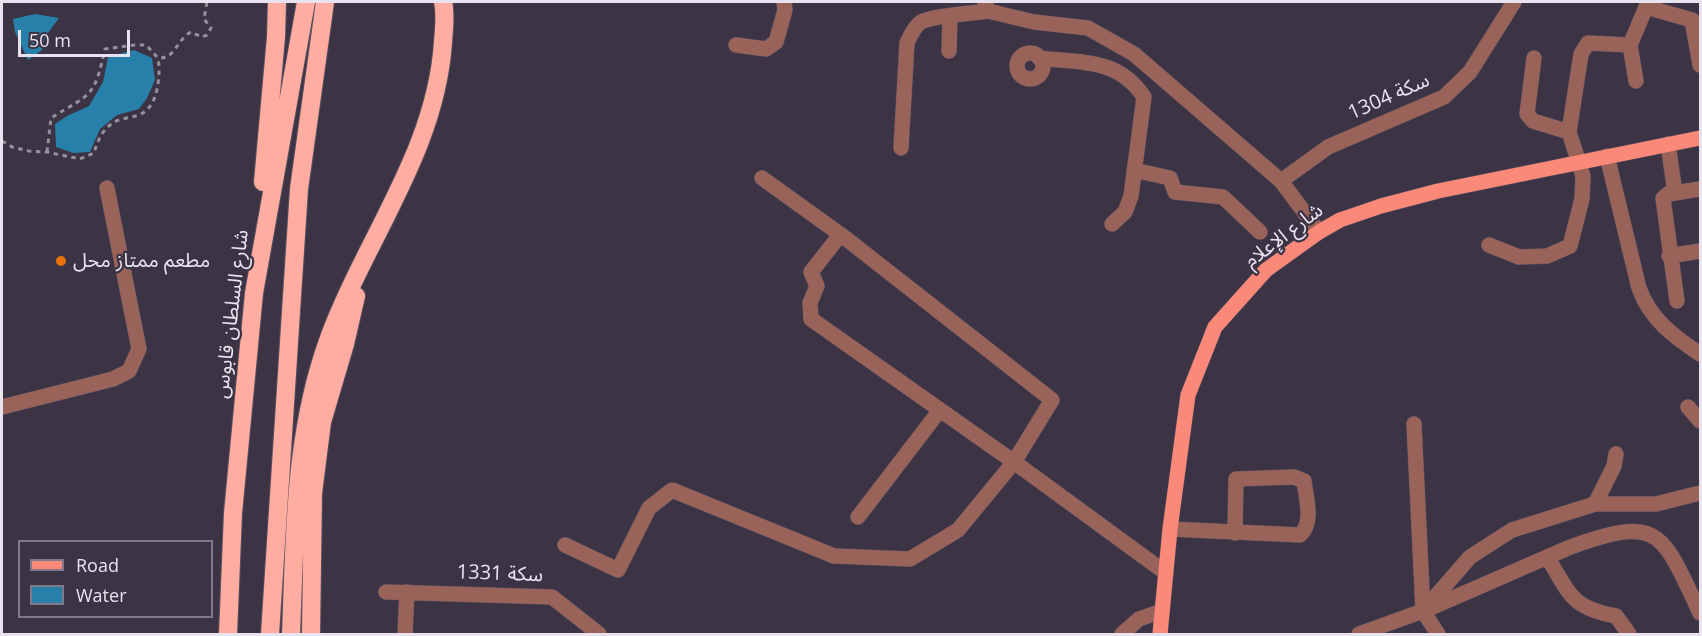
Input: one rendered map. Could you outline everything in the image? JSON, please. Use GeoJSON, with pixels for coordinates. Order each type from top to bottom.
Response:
{"type":"FeatureCollection","features":[{"type":"Feature","properties":{"kind":"highway"},"geometry":{"type":"LineString","coordinates":[[254,292],[277,2]]}},
{"type":"Feature","properties":{"kind":"highway","name":"شارع السلطان قابوس"},"geometry":{"type":"LineString","coordinates":[[228,634],[233,513],[254,292],[306,2]]}},
{"type":"Feature","properties":{"kind":"highway"},"geometry":{"type":"LineString","coordinates":[[270,634],[299,189],[325,2]]}},
{"type":"Feature","properties":{"kind":"highway"},"geometry":{"type":"LineString","coordinates":[[291,634],[298,474],[309,407],[329,338],[426,129],[441,69],[445,12],[443,2]]}},
{"type":"Feature","properties":{"kind":"highway"},"geometry":{"type":"LineString","coordinates":[[312,634],[314,493],[322,422],[345,344],[365,258]]}},
{"type":"Feature","properties":{"kind":"main road","name":"شارع الإعلام"},"geometry":{"type":"LineString","coordinates":[[1160,634],[1170,529],[1188,395],[1215,327],[1266,270],[1319,232],[1340,220],[1381,206],[1438,191],[1701,138]]}},
{"type":"Feature","properties":{"kind":"street"},"geometry":{"type":"LineString","coordinates":[[736,45],[766,49],[776,42],[785,10],[784,2]]}},
{"type":"Feature","properties":{"kind":"street","name":"سكة 1304"},"geometry":{"type":"LineString","coordinates":[[1281,181],[1328,147],[1444,97],[1470,72],[1514,2]]}},
{"type":"Feature","properties":{"kind":"street"},"geometry":{"type":"LineString","coordinates":[[1636,81],[1630,45],[1648,4],[1692,20],[1701,65]]}},
{"type":"Feature","properties":{"kind":"street"},"geometry":{"type":"LineString","coordinates":[[901,148],[907,43],[912,31],[920,22],[950,17],[986,6],[1034,22],[1088,28],[1134,54],[1281,181],[1319,232]]}},
{"type":"Feature","properties":{"kind":"street"},"geometry":{"type":"LineString","coordinates":[[949,51],[950,17]]}},
{"type":"Feature","properties":{"kind":"street"},"geometry":{"type":"LineString","coordinates":[[1489,245],[1519,257],[1547,256],[1570,246],[1582,199],[1583,176],[1569,132],[1581,54],[1588,43],[1630,45]]}},
{"type":"Feature","properties":{"kind":"street"},"geometry":{"type":"LineString","coordinates":[[1040,58],[1110,67],[1121,72],[1137,86],[1144,97],[1131,196],[1125,212],[1112,224]]}},
{"type":"Feature","properties":{"kind":"street"},"geometry":{"type":"LineString","coordinates":[[1534,58],[1527,114],[1533,121],[1569,132]]}},
{"type":"Feature","properties":{"kind":"street"},"geometry":{"type":"LineString","coordinates":[[1668,144],[1675,193]]}},
{"type":"Feature","properties":{"kind":"street"},"geometry":{"type":"LineString","coordinates":[[1607,156],[1639,288],[1645,304],[1671,334],[1701,354]]}},
{"type":"Feature","properties":{"kind":"street"},"geometry":{"type":"LineString","coordinates":[[1134,170],[1170,178],[1175,192],[1223,197],[1260,232]]}},
{"type":"Feature","properties":{"kind":"street"},"geometry":{"type":"LineString","coordinates":[[565,545],[618,570],[649,508],[672,490],[834,556],[910,559],[958,530],[1014,462],[1052,400],[840,235],[762,178]]}},
{"type":"Feature","properties":{"kind":"street"},"geometry":{"type":"LineString","coordinates":[[2,407],[112,379],[129,371],[139,349],[107,188]]}},
{"type":"Feature","properties":{"kind":"street"},"geometry":{"type":"LineString","coordinates":[[1677,301],[1669,256],[1663,198],[1668,194],[1701,189]]}},
{"type":"Feature","properties":{"kind":"street"},"geometry":{"type":"LineString","coordinates":[[840,235],[811,272],[817,286],[810,303],[811,320],[1014,462],[1166,573]]}},
{"type":"Feature","properties":{"kind":"street"},"geometry":{"type":"LineString","coordinates":[[1669,256],[1701,251]]}},
{"type":"Feature","properties":{"kind":"street"},"geometry":{"type":"LineString","coordinates":[[1688,406],[1701,421]]}},
{"type":"Feature","properties":{"kind":"street"},"geometry":{"type":"LineString","coordinates":[[858,517],[940,410]]}},
{"type":"Feature","properties":{"kind":"street"},"geometry":{"type":"LineString","coordinates":[[1414,424],[1423,611],[1438,634]]}},
{"type":"Feature","properties":{"kind":"street"},"geometry":{"type":"LineString","coordinates":[[1595,504],[1609,477],[1616,454]]}},
{"type":"Feature","properties":{"kind":"street"},"geometry":{"type":"LineString","coordinates":[[1170,529],[1235,533],[1300,535],[1306,531],[1308,522],[1304,481],[1294,477],[1236,479],[1235,533]]}},
{"type":"Feature","properties":{"kind":"street"},"geometry":{"type":"LineString","coordinates":[[1423,611],[1470,557],[1512,530],[1595,504],[1656,504],[1701,493]]}},
{"type":"Feature","properties":{"kind":"street"},"geometry":{"type":"LineString","coordinates":[[1359,634],[1423,611],[1588,540],[1628,530],[1644,531],[1662,541],[1674,558],[1701,613]]}},
{"type":"Feature","properties":{"kind":"street"},"geometry":{"type":"LineString","coordinates":[[1547,557],[1569,593],[1581,606],[1597,613],[1616,616],[1629,634]]}},
{"type":"Feature","properties":{"kind":"street","name":"سكة 1331"},"geometry":{"type":"LineString","coordinates":[[386,592],[552,597],[599,634]]}},
{"type":"Feature","properties":{"kind":"street"},"geometry":{"type":"LineString","coordinates":[[405,634],[407,592]]}},
{"type":"Feature","properties":{"kind":"street"},"geometry":{"type":"LineString","coordinates":[[1122,634],[1139,619],[1162,611]]}},
{"type":"Feature","properties":{"kind":"path"},"geometry":{"type":"LineString","coordinates":[[158,58],[165,59],[174,54],[183,36],[191,32],[202,37],[207,36],[211,28],[204,19],[207,2]]}},
{"type":"Feature","properties":{"kind":"path"},"geometry":{"type":"LineString","coordinates":[[2,141],[12,147],[80,159],[94,153],[102,133],[111,123],[142,114],[151,105],[159,85],[160,70],[158,58],[146,45],[105,49],[94,88],[83,100],[51,118],[47,152]]}},
{"type":"Feature","properties":{"kind":"water"},"geometry":{"type":"Polygon","coordinates":[[[35,14],[59,18],[45,37],[42,50],[28,60],[15,32],[13,19],[35,14]]]}},
{"type":"Feature","properties":{"kind":"water"},"geometry":{"type":"Polygon","coordinates":[[[134,50],[152,58],[155,80],[139,109],[117,115],[100,129],[90,152],[73,153],[56,147],[55,124],[89,106],[103,82],[108,57],[134,50]]]}},
{"type":"Feature","properties":{"kind":"place","name":"مطعم ممتاز محل"},"geometry":{"type":"Point","coordinates":[61,261]}}]}
